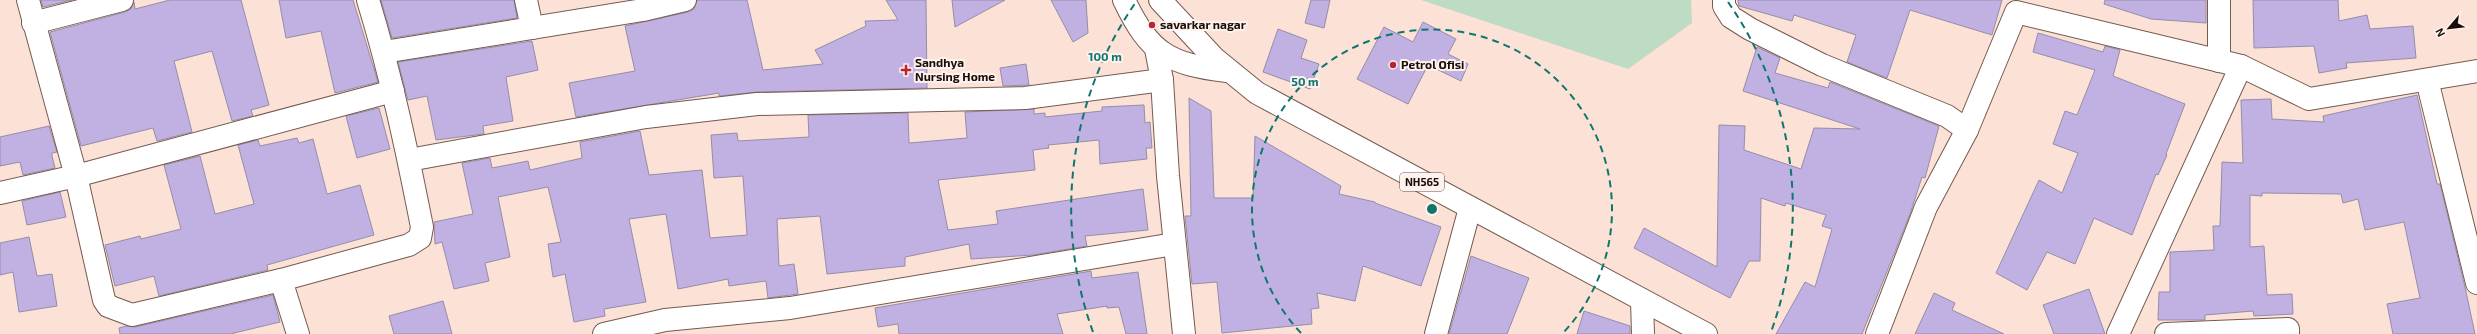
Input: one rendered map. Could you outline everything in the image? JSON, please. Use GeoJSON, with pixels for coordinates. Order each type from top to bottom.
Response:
{"type":"FeatureCollection","features":[{"type":"Feature","properties":{"kind":"main road"},"geometry":{"type":"LineString","coordinates":[[28,0],[33,23],[76,176],[104,300],[108,306],[120,312],[132,315],[282,280],[409,245],[420,238],[422,227],[409,160],[384,52],[368,0]]}},
{"type":"Feature","properties":{"kind":"main road"},"geometry":{"type":"LineString","coordinates":[[33,23],[122,0]]}},
{"type":"Feature","properties":{"kind":"main road"},"geometry":{"type":"LineString","coordinates":[[526,0],[532,28]]}},
{"type":"Feature","properties":{"kind":"main road"},"geometry":{"type":"LineString","coordinates":[[384,52],[643,10],[685,0]]}},
{"type":"Feature","properties":{"kind":"main road"},"geometry":{"type":"LineString","coordinates":[[1124,0],[1135,23],[1156,49],[1177,62],[1228,71]]}},
{"type":"Feature","properties":{"kind":"main road","name":"NH565"},"geometry":{"type":"LineString","coordinates":[[1160,0],[1228,71],[1257,93],[1706,334]]}},
{"type":"Feature","properties":{"kind":"main road"},"geometry":{"type":"LineString","coordinates":[[1724,0],[1724,6],[1731,17],[1750,29],[1822,65],[1947,116],[1967,130]]}},
{"type":"Feature","properties":{"kind":"main road"},"geometry":{"type":"LineString","coordinates":[[2219,0],[2219,61]]}},
{"type":"Feature","properties":{"kind":"main road"},"geometry":{"type":"LineString","coordinates":[[1877,334],[1926,206],[1967,130],[2019,6],[2241,66],[2309,99],[2477,72]]}},
{"type":"Feature","properties":{"kind":"main road"},"geometry":{"type":"LineString","coordinates":[[1156,49],[1162,80],[1174,244],[1184,334]]}},
{"type":"Feature","properties":{"kind":"main road"},"geometry":{"type":"LineString","coordinates":[[2118,334],[2241,66]]}},
{"type":"Feature","properties":{"kind":"main road"},"geometry":{"type":"LineString","coordinates":[[409,160],[646,117],[749,105],[1025,98],[1162,80]]}},
{"type":"Feature","properties":{"kind":"main road"},"geometry":{"type":"LineString","coordinates":[[2427,80],[2477,283]]}},
{"type":"Feature","properties":{"kind":"main road"},"geometry":{"type":"LineString","coordinates":[[0,193],[76,176],[393,91]]}},
{"type":"Feature","properties":{"kind":"main road"},"geometry":{"type":"LineString","coordinates":[[1436,334],[1470,208]]}},
{"type":"Feature","properties":{"kind":"main road"},"geometry":{"type":"LineString","coordinates":[[604,334],[665,320],[790,308],[1174,244]]}},
{"type":"Feature","properties":{"kind":"main road"},"geometry":{"type":"LineString","coordinates":[[282,280],[298,334]]}},
{"type":"Feature","properties":{"kind":"main road"},"geometry":{"type":"LineString","coordinates":[[1642,300],[1642,334]]}},
{"type":"Feature","properties":{"kind":"main road"},"geometry":{"type":"LineString","coordinates":[[2166,334],[2288,329],[2288,334]]}},
{"type":"Feature","properties":{"kind":"green space"},"geometry":{"type":"Polygon","coordinates":[[[1421,0],[1691,0],[1692,23],[1628,69],[1421,0]]]}},
{"type":"Feature","properties":{"kind":"building"},"geometry":{"type":"Polygon","coordinates":[[[41,0],[72,0],[43,7],[41,0]]]}},
{"type":"Feature","properties":{"kind":"building"},"geometry":{"type":"Polygon","coordinates":[[[170,0],[241,0],[269,105],[251,110],[253,116],[232,121],[212,51],[174,61],[192,132],[157,141],[153,128],[81,146],[50,32],[125,12],[131,9],[134,2],[135,9],[170,0]]]}},
{"type":"Feature","properties":{"kind":"building"},"geometry":{"type":"Polygon","coordinates":[[[279,0],[353,0],[378,82],[335,93],[321,31],[286,38],[279,0]]]}},
{"type":"Feature","properties":{"kind":"building"},"geometry":{"type":"Polygon","coordinates":[[[381,0],[514,0],[517,18],[392,38],[381,0]]]}},
{"type":"Feature","properties":{"kind":"building"},"geometry":{"type":"Polygon","coordinates":[[[697,0],[747,0],[763,70],[823,64],[815,50],[866,26],[865,21],[898,20],[886,0],[926,0],[927,88],[757,92],[719,96],[719,93],[576,117],[569,83],[635,71],[625,26],[688,12],[694,9],[697,0]]]}},
{"type":"Feature","properties":{"kind":"building"},"geometry":{"type":"Polygon","coordinates":[[[952,0],[1005,0],[955,27],[952,0]]]}},
{"type":"Feature","properties":{"kind":"building"},"geometry":{"type":"Polygon","coordinates":[[[1051,0],[1086,0],[1088,33],[1073,42],[1051,0]]]}},
{"type":"Feature","properties":{"kind":"building"},"geometry":{"type":"Polygon","coordinates":[[[1311,0],[1330,0],[1324,28],[1305,23],[1311,0]]]}},
{"type":"Feature","properties":{"kind":"building"},"geometry":{"type":"Polygon","coordinates":[[[1738,0],[2002,0],[1992,35],[1910,10],[1887,78],[1847,62],[1856,35],[1794,15],[1792,21],[1739,6],[1738,0]]]}},
{"type":"Feature","properties":{"kind":"building"},"geometry":{"type":"Polygon","coordinates":[[[2105,0],[2206,0],[2206,23],[2151,19],[2104,4],[2105,0]]]}},
{"type":"Feature","properties":{"kind":"building"},"geometry":{"type":"Polygon","coordinates":[[[2253,0],[2338,0],[2339,21],[2367,15],[2370,29],[2413,26],[2416,58],[2346,63],[2347,68],[2319,73],[2314,46],[2254,48],[2253,0]]]}},
{"type":"Feature","properties":{"kind":"building"},"geometry":{"type":"Polygon","coordinates":[[[1423,22],[1456,39],[1448,54],[1468,64],[1461,81],[1428,65],[1408,104],[1357,79],[1384,27],[1413,42],[1423,22]]]}},
{"type":"Feature","properties":{"kind":"building"},"geometry":{"type":"Polygon","coordinates":[[[1278,29],[1307,40],[1301,58],[1319,64],[1310,89],[1263,72],[1278,29]]]}},
{"type":"Feature","properties":{"kind":"building"},"geometry":{"type":"Polygon","coordinates":[[[2038,33],[2103,52],[2105,46],[2120,50],[2113,76],[2185,104],[2166,154],[2167,155],[2158,175],[2156,174],[2132,235],[2094,218],[2075,264],[2047,252],[2027,290],[1996,273],[2039,180],[2062,193],[2078,153],[2053,144],[2065,111],[2077,115],[2095,70],[2033,52],[2038,33]]]}},
{"type":"Feature","properties":{"kind":"building"},"geometry":{"type":"Polygon","coordinates":[[[532,41],[538,70],[506,77],[513,121],[483,126],[484,134],[436,140],[427,96],[408,100],[398,62],[532,41]]]}},
{"type":"Feature","properties":{"kind":"building"},"geometry":{"type":"Polygon","coordinates":[[[1757,47],[1780,58],[1775,73],[1828,88],[1830,82],[1939,126],[1925,178],[1922,177],[1910,214],[1862,334],[1776,334],[1805,282],[1815,287],[1832,229],[1822,226],[1826,215],[1786,203],[1785,206],[1761,198],[1760,261],[1749,261],[1730,298],[1634,248],[1644,228],[1717,267],[1719,125],[1745,126],[1744,150],[1801,169],[1814,128],[1860,129],[1743,91],[1757,47]]]}},
{"type":"Feature","properties":{"kind":"building"},"geometry":{"type":"Polygon","coordinates":[[[1026,64],[1029,85],[1003,86],[1000,68],[1026,64]]]}},
{"type":"Feature","properties":{"kind":"building"},"geometry":{"type":"Polygon","coordinates":[[[2417,95],[2437,184],[2440,184],[2475,334],[2393,334],[2387,304],[2420,298],[2404,222],[2365,230],[2358,199],[2343,203],[2341,194],[2262,193],[2262,196],[2250,195],[2250,247],[2264,246],[2267,295],[2292,294],[2293,314],[2254,316],[2253,311],[2205,315],[2205,320],[2158,320],[2159,292],[2170,292],[2170,252],[2214,250],[2213,226],[2220,226],[2222,162],[2243,163],[2241,100],[2271,99],[2272,119],[2324,122],[2323,116],[2417,95]]]}},
{"type":"Feature","properties":{"kind":"building"},"geometry":{"type":"Polygon","coordinates":[[[1189,98],[1211,111],[1214,198],[1253,198],[1255,136],[1341,186],[1339,194],[1375,202],[1441,227],[1421,286],[1363,266],[1355,301],[1317,293],[1319,308],[1311,309],[1312,324],[1222,333],[1217,282],[1192,284],[1185,216],[1191,216],[1189,98]]]}},
{"type":"Feature","properties":{"kind":"building"},"geometry":{"type":"Polygon","coordinates":[[[1144,105],[1145,123],[1150,122],[1152,148],[1146,148],[1147,159],[1100,164],[1099,140],[1048,145],[1049,148],[1033,150],[1035,170],[938,180],[948,230],[998,224],[996,211],[1143,189],[1148,230],[1085,236],[1087,246],[1033,255],[971,259],[969,244],[905,257],[905,266],[827,274],[820,216],[777,219],[779,266],[794,264],[798,294],[768,298],[766,281],[729,286],[728,279],[678,289],[666,214],[629,219],[646,302],[604,309],[605,316],[574,322],[565,274],[553,277],[548,244],[561,242],[548,187],[498,197],[510,257],[485,263],[489,281],[454,289],[442,242],[435,244],[434,222],[473,214],[462,163],[490,158],[492,168],[528,161],[530,170],[582,158],[580,142],[640,131],[649,175],[702,170],[710,238],[747,235],[743,176],[714,178],[711,135],[737,133],[738,141],[809,137],[808,115],[908,113],[909,143],[967,138],[965,112],[1034,109],[1034,114],[1045,113],[1045,117],[1102,111],[1102,107],[1144,105]]]}},
{"type":"Feature","properties":{"kind":"building"},"geometry":{"type":"Polygon","coordinates":[[[379,108],[390,149],[357,158],[346,116],[379,108]]]}},
{"type":"Feature","properties":{"kind":"building"},"geometry":{"type":"Polygon","coordinates":[[[49,126],[57,152],[52,153],[55,168],[23,175],[20,162],[0,166],[0,137],[49,126]]]}},
{"type":"Feature","properties":{"kind":"building"},"geometry":{"type":"Polygon","coordinates":[[[297,138],[299,143],[313,139],[327,194],[360,185],[374,235],[267,265],[268,270],[159,296],[154,276],[115,286],[105,245],[140,236],[141,239],[181,229],[164,165],[200,156],[215,214],[254,204],[238,145],[258,140],[260,146],[297,138]]]}},
{"type":"Feature","properties":{"kind":"building"},"geometry":{"type":"Polygon","coordinates":[[[60,192],[66,217],[27,225],[22,201],[60,192]]]}},
{"type":"Feature","properties":{"kind":"building"},"geometry":{"type":"Polygon","coordinates":[[[29,237],[37,276],[52,274],[57,306],[19,312],[13,272],[0,275],[0,243],[29,237]]]}},
{"type":"Feature","properties":{"kind":"building"},"geometry":{"type":"Polygon","coordinates":[[[1471,256],[1529,278],[1507,334],[1449,334],[1471,256]]]}},
{"type":"Feature","properties":{"kind":"building"},"geometry":{"type":"Polygon","coordinates":[[[1091,271],[1092,278],[1138,272],[1147,334],[1126,334],[1119,307],[1107,308],[1107,306],[1057,314],[1063,334],[899,334],[898,324],[878,327],[875,308],[1091,271]]]}},
{"type":"Feature","properties":{"kind":"building"},"geometry":{"type":"Polygon","coordinates":[[[2089,289],[2105,334],[2054,334],[2043,305],[2089,289]]]}},
{"type":"Feature","properties":{"kind":"building"},"geometry":{"type":"Polygon","coordinates":[[[1934,293],[1955,303],[1952,310],[2004,334],[1915,334],[1934,293]]]}},
{"type":"Feature","properties":{"kind":"building"},"geometry":{"type":"Polygon","coordinates":[[[273,295],[280,322],[230,334],[120,334],[119,328],[126,326],[135,327],[273,295]]]}},
{"type":"Feature","properties":{"kind":"building"},"geometry":{"type":"Polygon","coordinates":[[[443,301],[452,334],[394,334],[389,316],[443,301]]]}},
{"type":"Feature","properties":{"kind":"building"},"geometry":{"type":"Polygon","coordinates":[[[1584,311],[1630,326],[1630,334],[1577,334],[1584,311]]]}},
{"type":"Feature","properties":{"kind":"place","name":"savarkar nagar"},"geometry":{"type":"Point","coordinates":[1152,25]}},
{"type":"Feature","properties":{"kind":"place","name":"Petrol Ofisi"},"geometry":{"type":"Point","coordinates":[1393,65]}},
{"type":"Feature","properties":{"kind":"place","name":"Sandhya Nursing Home"},"geometry":{"type":"Point","coordinates":[906,70]}}]}
